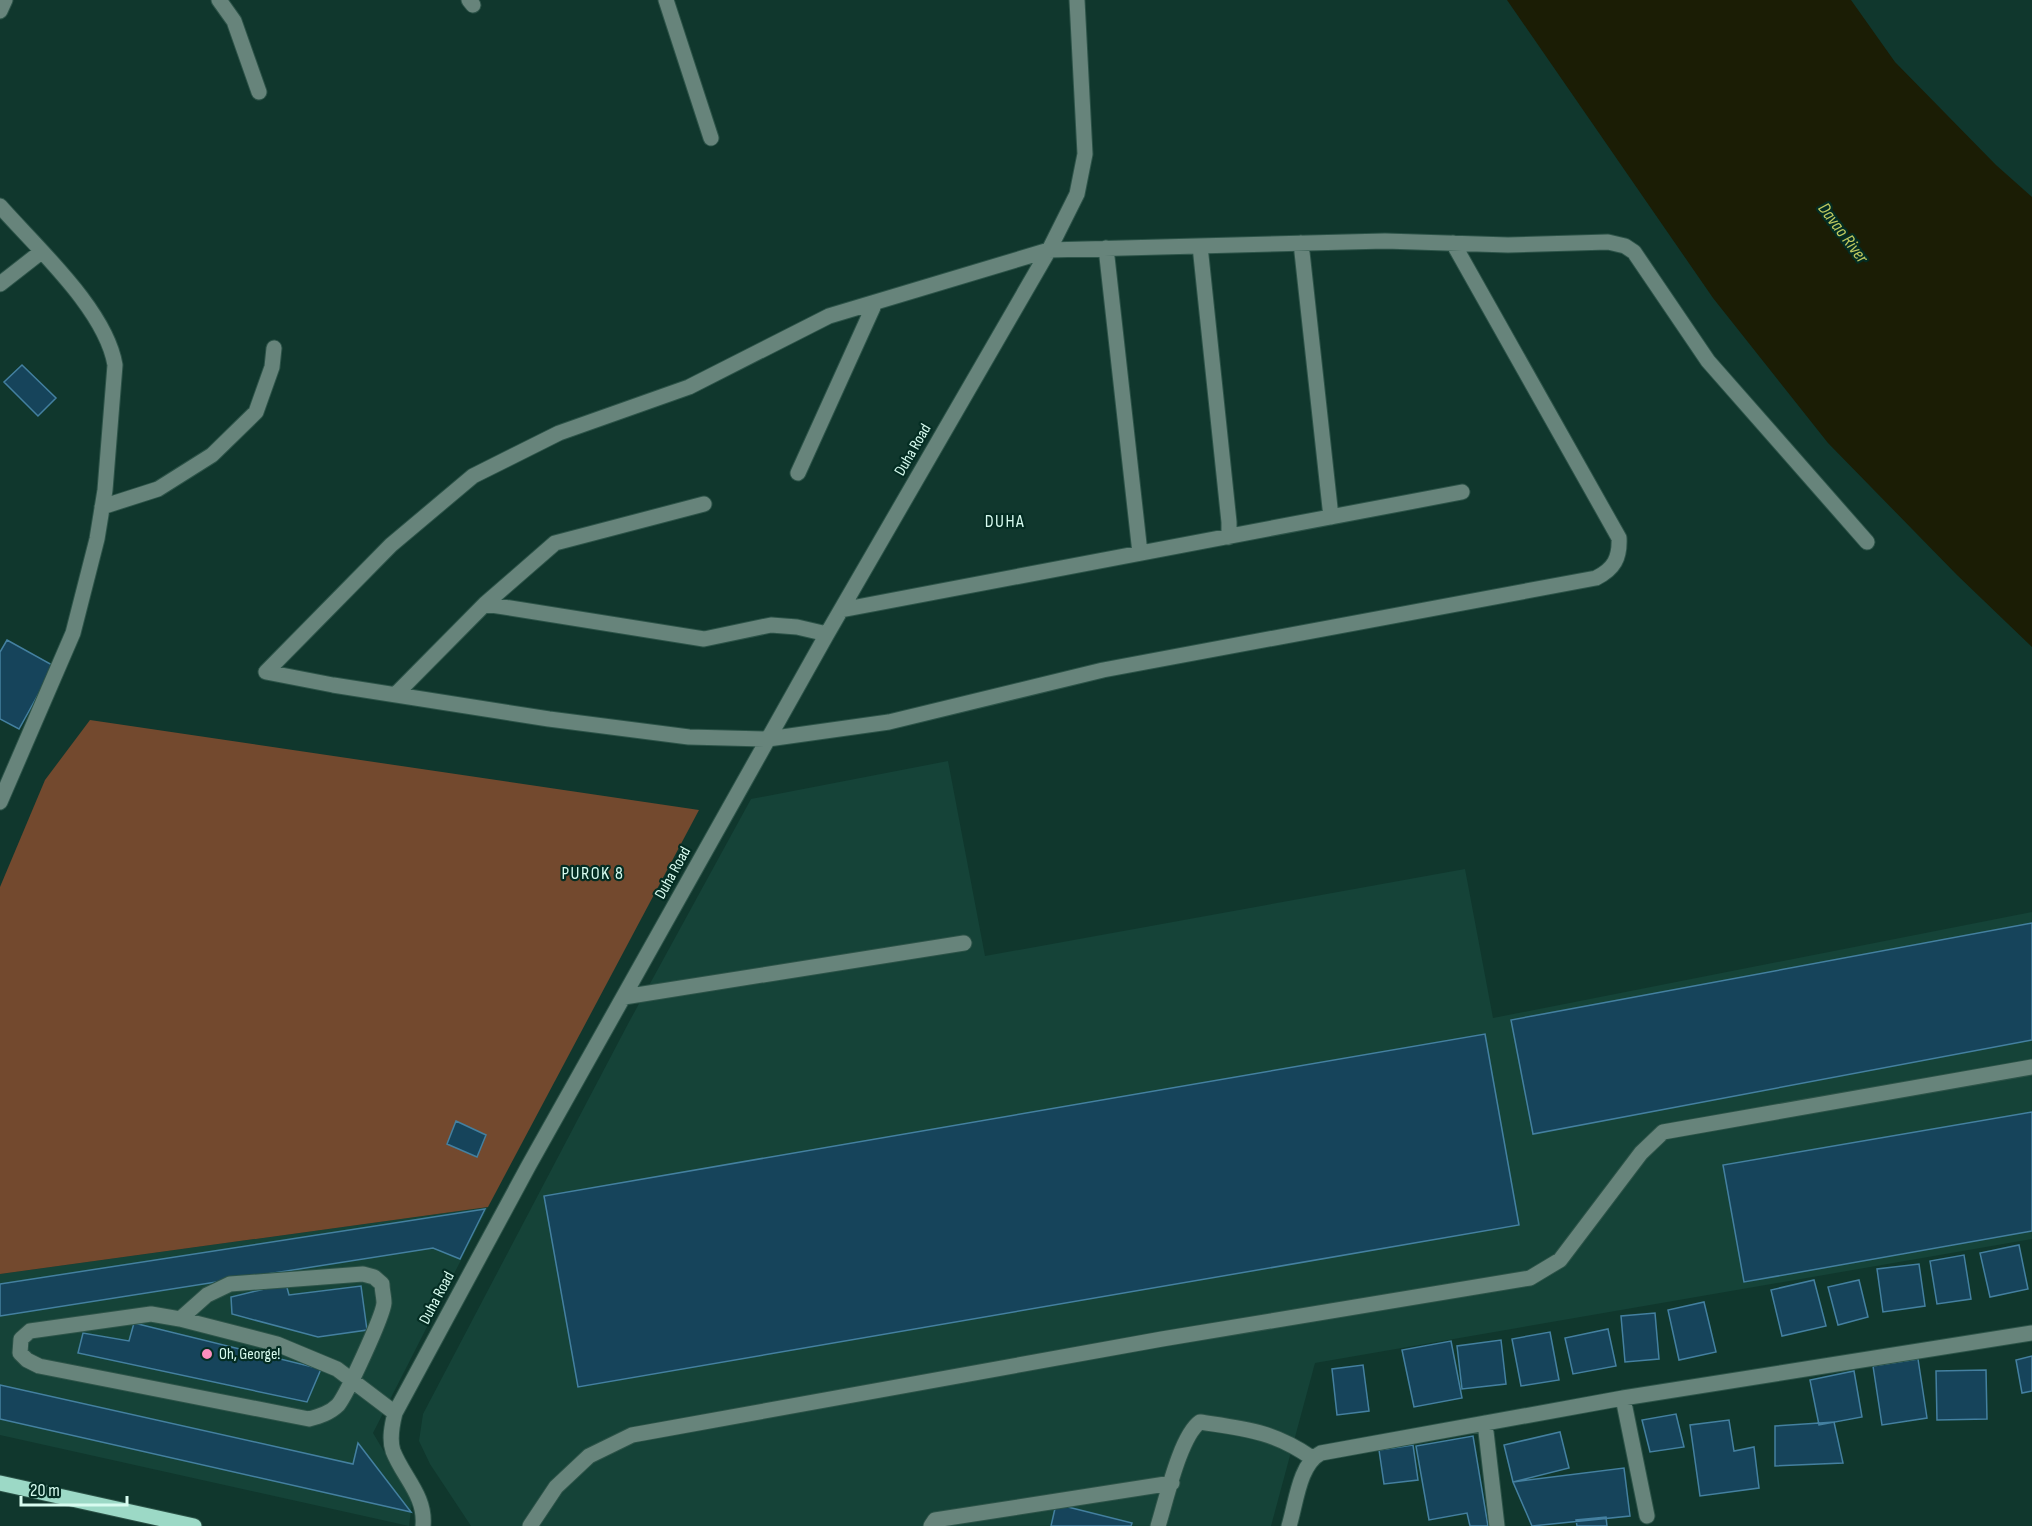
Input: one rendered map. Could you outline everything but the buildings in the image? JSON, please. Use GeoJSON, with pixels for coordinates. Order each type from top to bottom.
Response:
{"type":"FeatureCollection","features":[{"type":"Feature","properties":{"kind":"main road"},"geometry":{"type":"LineString","coordinates":[[0,1483],[194,1526]]}},
{"type":"Feature","properties":{"kind":"street"},"geometry":{"type":"LineString","coordinates":[[0,10],[5,0]]}},
{"type":"Feature","properties":{"kind":"street"},"geometry":{"type":"LineString","coordinates":[[219,0],[234,21],[260,93]]}},
{"type":"Feature","properties":{"kind":"street"},"geometry":{"type":"LineString","coordinates":[[666,0],[711,138]]}},
{"type":"Feature","properties":{"kind":"street","name":"Duha Road"},"geometry":{"type":"LineString","coordinates":[[423,1526],[420,1501],[393,1450],[391,1430],[395,1413],[840,610],[1049,250],[1077,194],[1085,154],[1077,0]]}},
{"type":"Feature","properties":{"kind":"street"},"geometry":{"type":"LineString","coordinates":[[0,206],[84,302],[112,348],[115,365],[102,507],[73,633],[0,802]]}},
{"type":"Feature","properties":{"kind":"street"},"geometry":{"type":"LineString","coordinates":[[1453,243],[1619,538],[1620,551],[1616,563],[1606,573],[1596,578],[1103,670],[889,722],[768,739],[689,737],[549,719],[397,693],[333,685],[266,672],[391,545],[473,476],[560,433],[689,387],[829,316],[1049,250],[1301,243],[1453,243],[1508,245],[1608,242],[1625,246],[1634,252],[1707,360],[1867,542]]}},
{"type":"Feature","properties":{"kind":"street"},"geometry":{"type":"LineString","coordinates":[[1301,243],[1331,517]]}},
{"type":"Feature","properties":{"kind":"street"},"geometry":{"type":"LineString","coordinates":[[1200,246],[1229,537]]}},
{"type":"Feature","properties":{"kind":"street"},"geometry":{"type":"LineString","coordinates":[[1106,248],[1140,553]]}},
{"type":"Feature","properties":{"kind":"street"},"geometry":{"type":"LineString","coordinates":[[0,284],[41,252]]}},
{"type":"Feature","properties":{"kind":"street"},"geometry":{"type":"LineString","coordinates":[[798,473],[875,303]]}},
{"type":"Feature","properties":{"kind":"street"},"geometry":{"type":"LineString","coordinates":[[102,507],[158,489],[212,455],[256,412],[272,367],[274,348]]}},
{"type":"Feature","properties":{"kind":"street"},"geometry":{"type":"LineString","coordinates":[[840,610],[1462,492]]}},
{"type":"Feature","properties":{"kind":"street"},"geometry":{"type":"LineString","coordinates":[[397,693],[485,604],[555,543],[704,504]]}},
{"type":"Feature","properties":{"kind":"street"},"geometry":{"type":"LineString","coordinates":[[485,604],[704,639],[771,625],[797,627],[827,634]]}},
{"type":"Feature","properties":{"kind":"street"},"geometry":{"type":"LineString","coordinates":[[624,997],[964,943]]}},
{"type":"Feature","properties":{"kind":"street"},"geometry":{"type":"LineString","coordinates":[[530,1526],[556,1488],[589,1456],[632,1435],[1162,1339],[1530,1278],[1560,1260],[1641,1153],[1663,1132],[2032,1067]]}},
{"type":"Feature","properties":{"kind":"street"},"geometry":{"type":"LineString","coordinates":[[180,1319],[207,1295],[230,1284],[363,1274],[374,1277],[382,1284],[384,1304],[353,1379],[337,1406],[325,1414],[309,1419],[39,1366],[27,1360],[20,1353],[21,1339],[30,1331],[151,1314],[180,1319],[277,1344],[337,1369],[353,1379],[395,1413]]}},
{"type":"Feature","properties":{"kind":"street"},"geometry":{"type":"LineString","coordinates":[[1289,1526],[1306,1467],[1312,1458],[1333,1451],[1623,1398],[2032,1334]]}},
{"type":"Feature","properties":{"kind":"street"},"geometry":{"type":"LineString","coordinates":[[1623,1398],[1647,1516]]}},
{"type":"Feature","properties":{"kind":"street"},"geometry":{"type":"LineString","coordinates":[[1158,1526],[1186,1442],[1194,1426],[1200,1422],[1255,1431],[1288,1441],[1312,1458]]}},
{"type":"Feature","properties":{"kind":"street"},"geometry":{"type":"LineString","coordinates":[[1485,1424],[1497,1526]]}},
{"type":"Feature","properties":{"kind":"street"},"geometry":{"type":"LineString","coordinates":[[931,1526],[935,1520],[1172,1483]]}},
{"type":"Feature","properties":{"kind":"shaded area"},"geometry":{"type":"Polygon","coordinates":[[[90,720],[699,810],[488,1207],[0,1274],[0,887],[45,780],[90,720]]]}},
{"type":"Feature","properties":{"kind":"shaded area"},"geometry":{"type":"Polygon","coordinates":[[[948,761],[985,956],[1465,869],[1493,1018],[2032,912],[2032,1239],[1315,1363],[1271,1526],[471,1526],[430,1464],[419,1441],[423,1414],[629,1022],[751,799],[948,761]]]}},
{"type":"Feature","properties":{"kind":"shaded area","name":"Oh, George!"},"geometry":{"type":"Polygon","coordinates":[[[488,1207],[373,1433],[407,1490],[412,1503],[409,1526],[0,1435],[0,1274],[488,1207]]]}},
{"type":"Feature","properties":{"kind":"water","name":"Davao River"},"geometry":{"type":"Polygon","coordinates":[[[1507,0],[1851,0],[1895,62],[1996,165],[2032,197],[2032,647],[1957,575],[1828,443],[1713,298],[1507,0]]]}},
{"type":"Feature","properties":{"kind":"place","name":"Oh, George!"},"geometry":{"type":"Point","coordinates":[207,1354]}},
{"type":"Feature","properties":{"kind":"district","name":"DUHA"},"geometry":{"type":"Point","coordinates":[1005,521]}},
{"type":"Feature","properties":{"kind":"district","name":"PUROK 8"},"geometry":{"type":"Point","coordinates":[593,873]}}]}
